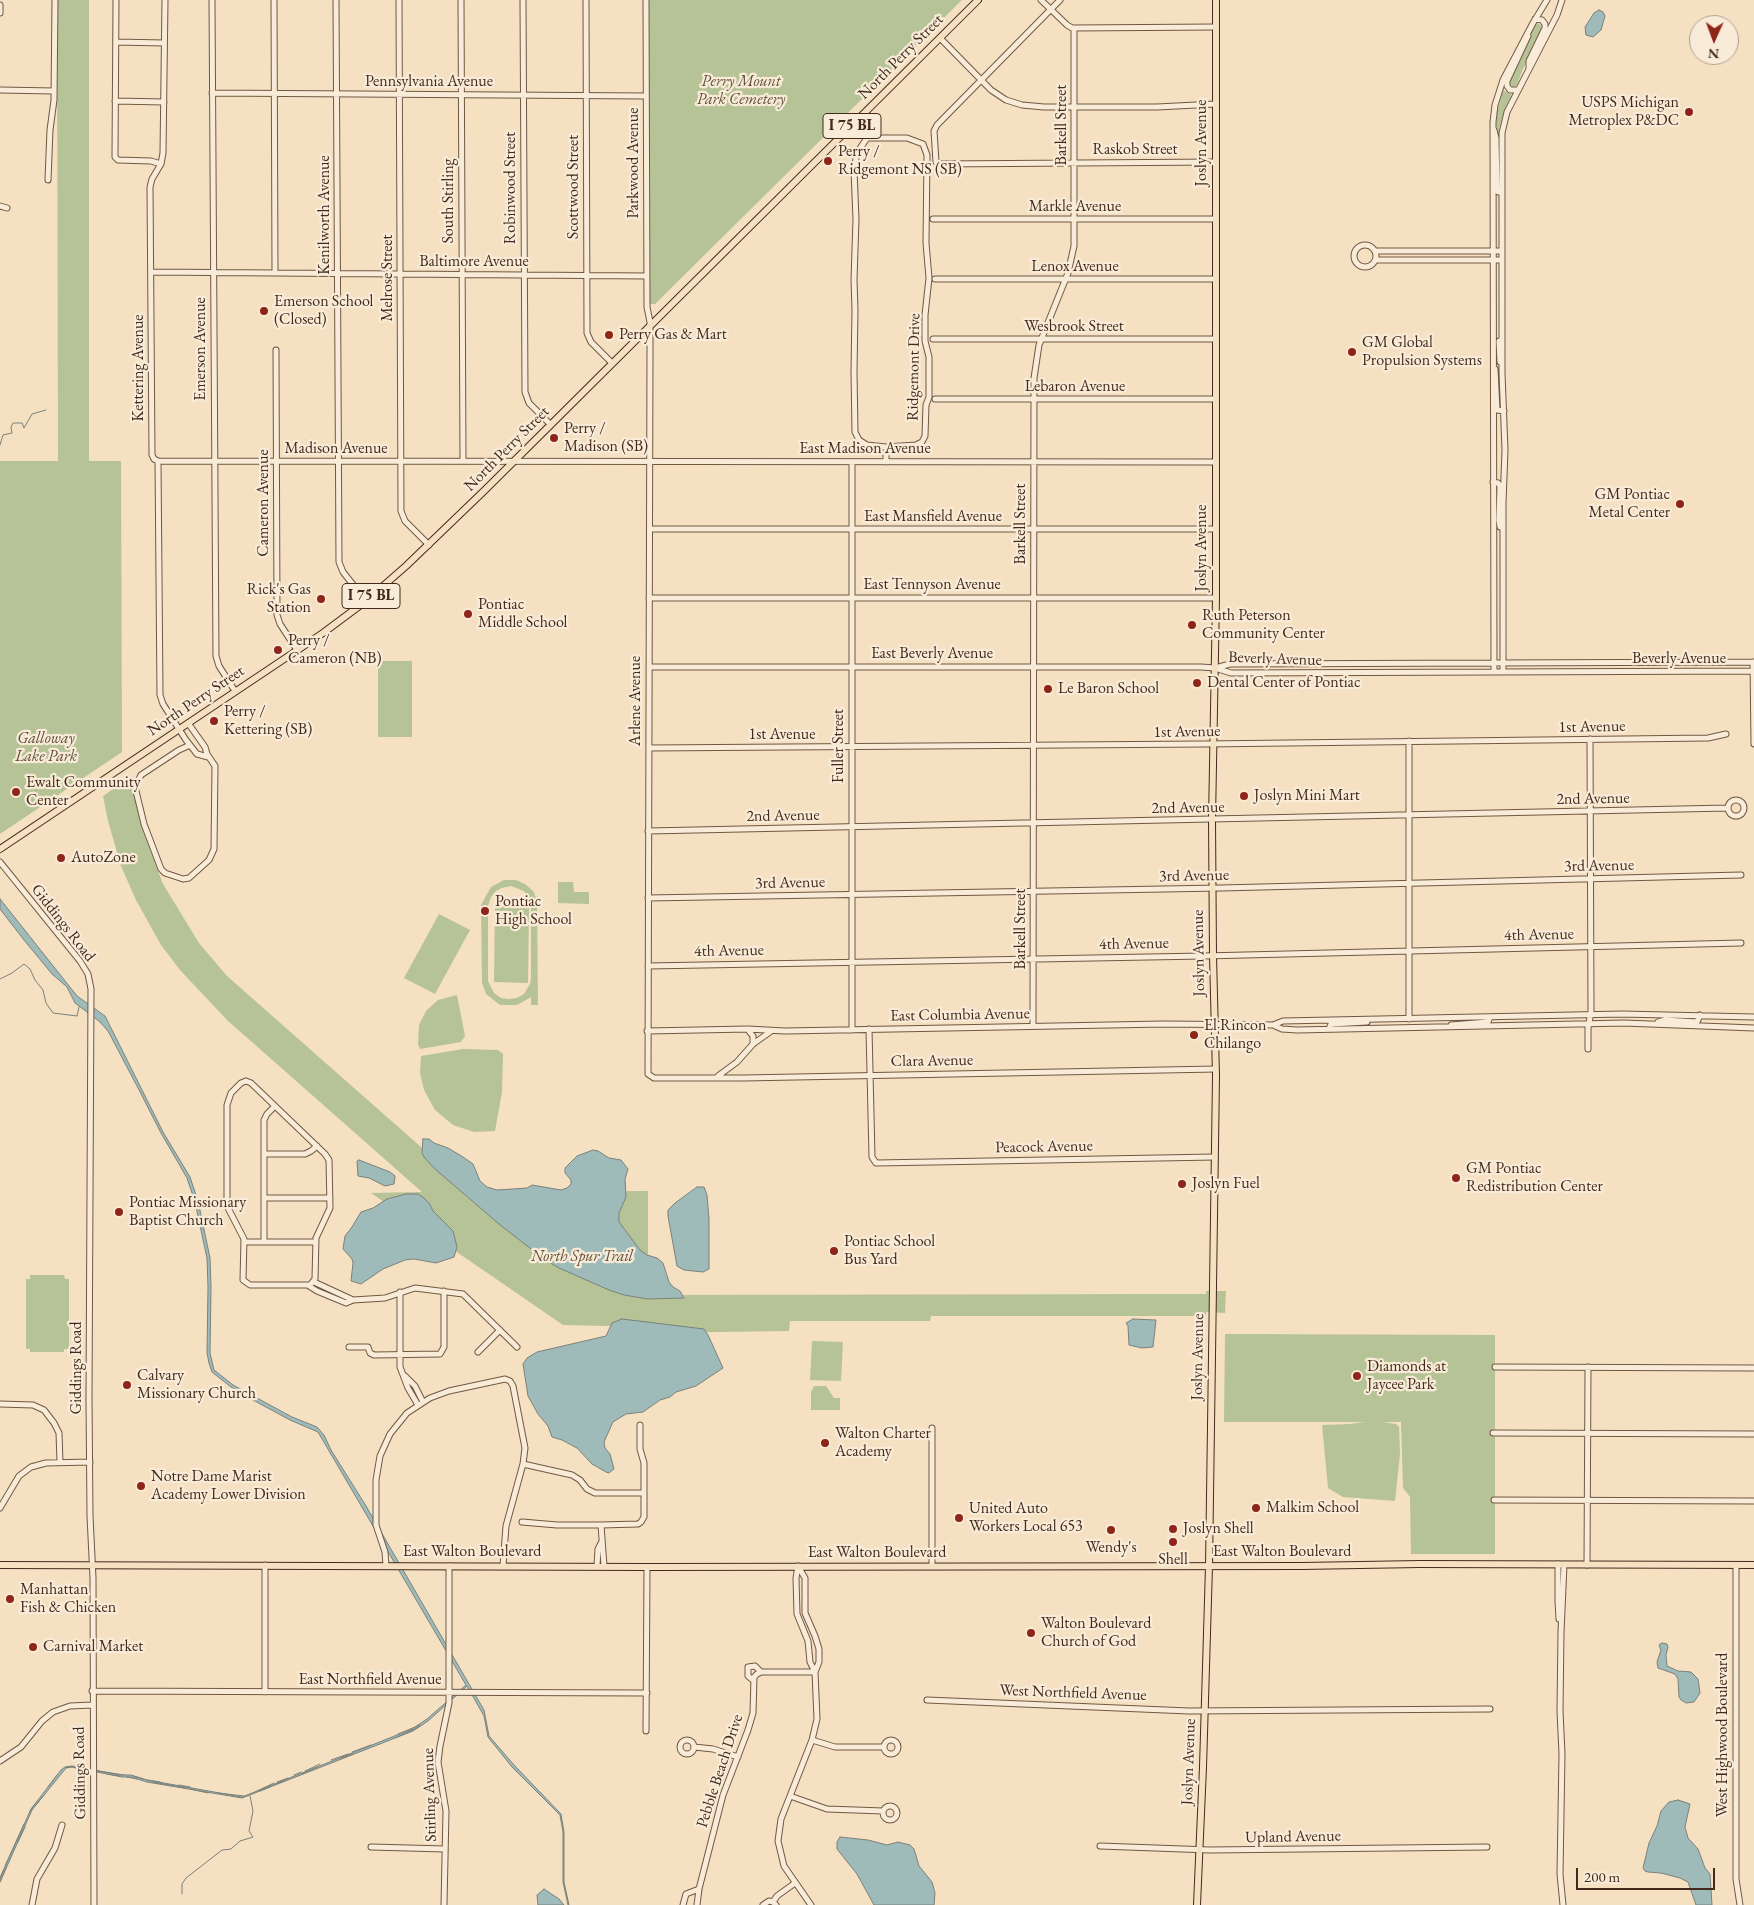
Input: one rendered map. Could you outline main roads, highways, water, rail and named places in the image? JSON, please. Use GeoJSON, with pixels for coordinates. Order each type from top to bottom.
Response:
{"type":"FeatureCollection","features":[{"type":"Feature","properties":{"kind":"main road","name":"North Perry Street"},"geometry":{"type":"LineString","coordinates":[[0,849],[298,650],[366,601],[429,545],[978,0]]}},
{"type":"Feature","properties":{"kind":"main road","name":"Joslyn Avenue"},"geometry":{"type":"LineString","coordinates":[[1198,1905],[1209,1566],[1216,1069],[1212,888],[1212,744],[1216,598],[1216,0]]}},
{"type":"Feature","properties":{"kind":"main road","name":"East Walton Boulevard"},"geometry":{"type":"LineString","coordinates":[[0,1565],[647,1567],[1754,1565]]}},
{"type":"Feature","properties":{"kind":"water"},"geometry":{"type":"Polygon","coordinates":[[[1599,10],[1605,16],[1601,30],[1593,37],[1586,35],[1585,27],[1594,13],[1599,10]]]}},
{"type":"Feature","properties":{"kind":"water"},"geometry":{"type":"Polygon","coordinates":[[[0,899],[77,996],[105,1016],[163,1132],[190,1177],[198,1201],[210,1258],[210,1353],[214,1370],[233,1385],[292,1417],[317,1427],[324,1435],[484,1710],[489,1736],[561,1814],[564,1832],[564,1882],[569,1905],[563,1882],[563,1832],[560,1815],[512,1767],[488,1737],[484,1716],[467,1686],[428,1721],[413,1731],[242,1798],[147,1782],[131,1777],[122,1777],[72,1767],[66,1768],[32,1810],[0,1882],[0,1878],[31,1809],[65,1767],[72,1766],[131,1775],[147,1780],[242,1797],[412,1729],[427,1719],[466,1685],[318,1432],[290,1420],[253,1400],[231,1387],[212,1372],[207,1353],[207,1258],[195,1202],[187,1178],[161,1133],[108,1031],[99,1021],[75,1003],[67,987],[52,974],[0,909],[0,899]]]}},
{"type":"Feature","properties":{"kind":"water"},"geometry":{"type":"Polygon","coordinates":[[[423,1139],[429,1139],[463,1157],[473,1164],[480,1181],[487,1187],[497,1190],[527,1188],[532,1185],[561,1190],[567,1188],[571,1184],[571,1180],[565,1173],[565,1168],[577,1156],[593,1150],[609,1158],[621,1160],[628,1169],[625,1179],[626,1197],[619,1213],[619,1222],[640,1250],[663,1263],[669,1282],[680,1291],[684,1298],[648,1299],[624,1295],[559,1268],[544,1259],[499,1224],[435,1169],[422,1153],[423,1139]]]}},
{"type":"Feature","properties":{"kind":"water"},"geometry":{"type":"Polygon","coordinates":[[[359,1160],[390,1172],[395,1176],[394,1184],[385,1186],[369,1178],[358,1176],[357,1161],[359,1160]]]}},
{"type":"Feature","properties":{"kind":"water"},"geometry":{"type":"Polygon","coordinates":[[[697,1187],[704,1187],[707,1195],[709,1219],[709,1269],[703,1272],[684,1270],[677,1266],[668,1216],[668,1210],[675,1203],[697,1187]]]}},
{"type":"Feature","properties":{"kind":"water"},"geometry":{"type":"Polygon","coordinates":[[[406,1194],[418,1194],[424,1198],[433,1211],[453,1231],[457,1247],[454,1257],[436,1263],[414,1259],[405,1260],[383,1269],[361,1284],[351,1281],[353,1263],[352,1259],[343,1249],[345,1236],[361,1212],[373,1208],[387,1199],[406,1194]]]}},
{"type":"Feature","properties":{"kind":"water"},"geometry":{"type":"Polygon","coordinates":[[[622,1319],[704,1329],[723,1368],[696,1386],[676,1392],[643,1412],[626,1414],[613,1422],[604,1442],[614,1469],[609,1473],[592,1464],[577,1448],[552,1437],[548,1426],[538,1414],[528,1396],[523,1364],[527,1358],[537,1352],[606,1336],[612,1323],[622,1319]]]}},
{"type":"Feature","properties":{"kind":"water"},"geometry":{"type":"Polygon","coordinates":[[[1133,1319],[1156,1320],[1153,1347],[1142,1348],[1129,1345],[1128,1326],[1126,1323],[1133,1319]]]}},
{"type":"Feature","properties":{"kind":"water"},"geometry":{"type":"Polygon","coordinates":[[[1662,1643],[1667,1644],[1668,1647],[1666,1655],[1667,1666],[1678,1671],[1691,1672],[1698,1679],[1700,1693],[1694,1702],[1686,1703],[1681,1700],[1679,1697],[1678,1679],[1675,1674],[1658,1668],[1657,1662],[1661,1650],[1659,1645],[1662,1643]]]}},
{"type":"Feature","properties":{"kind":"water"},"geometry":{"type":"Polygon","coordinates":[[[1678,1800],[1690,1804],[1685,1827],[1688,1838],[1698,1849],[1705,1868],[1710,1874],[1712,1905],[1696,1905],[1688,1882],[1661,1873],[1648,1872],[1643,1868],[1649,1843],[1657,1826],[1661,1811],[1669,1802],[1678,1800]]]}},
{"type":"Feature","properties":{"kind":"water"},"geometry":{"type":"Polygon","coordinates":[[[840,1837],[868,1840],[887,1845],[898,1842],[910,1845],[914,1849],[919,1866],[932,1882],[935,1893],[934,1905],[874,1905],[857,1874],[837,1849],[837,1842],[840,1837]]]}},
{"type":"Feature","properties":{"kind":"water"},"geometry":{"type":"Polygon","coordinates":[[[544,1889],[559,1899],[564,1905],[538,1905],[537,1895],[544,1889]]]}},
{"type":"Feature","properties":{"kind":"waterway"},"geometry":{"type":"LineString","coordinates":[[0,445],[3,435],[12,433],[11,427],[13,423],[22,423],[24,428],[32,414],[46,410]]}},
{"type":"Feature","properties":{"kind":"waterway"},"geometry":{"type":"LineString","coordinates":[[0,979],[24,964],[30,969],[35,980],[43,990],[46,1003],[53,1013],[77,1016],[79,1007]]}},
{"type":"Feature","properties":{"kind":"waterway"},"geometry":{"type":"LineString","coordinates":[[398,1734],[420,1725]]}},
{"type":"Feature","properties":{"kind":"waterway"},"geometry":{"type":"LineString","coordinates":[[395,1738],[419,1727]]}},
{"type":"Feature","properties":{"kind":"waterway"},"geometry":{"type":"LineString","coordinates":[[352,1752],[371,1745]]}},
{"type":"Feature","properties":{"kind":"waterway"},"geometry":{"type":"LineString","coordinates":[[331,1760],[348,1754]]}},
{"type":"Feature","properties":{"kind":"waterway"},"geometry":{"type":"LineString","coordinates":[[341,1758],[352,1754]]}},
{"type":"Feature","properties":{"kind":"waterway"},"geometry":{"type":"LineString","coordinates":[[305,1771],[320,1764]]}},
{"type":"Feature","properties":{"kind":"waterway"},"geometry":{"type":"LineString","coordinates":[[66,1767],[79,1767]]}},
{"type":"Feature","properties":{"kind":"waterway"},"geometry":{"type":"LineString","coordinates":[[302,1774],[317,1767]]}},
{"type":"Feature","properties":{"kind":"waterway"},"geometry":{"type":"LineString","coordinates":[[75,1768],[83,1770]]}},
{"type":"Feature","properties":{"kind":"waterway"},"geometry":{"type":"LineString","coordinates":[[97,1771],[124,1775]]}},
{"type":"Feature","properties":{"kind":"waterway"},"geometry":{"type":"LineString","coordinates":[[294,1775],[301,1772]]}},
{"type":"Feature","properties":{"kind":"waterway"},"geometry":{"type":"LineString","coordinates":[[48,1787],[58,1774]]}},
{"type":"Feature","properties":{"kind":"waterway"},"geometry":{"type":"LineString","coordinates":[[107,1774],[120,1776]]}},
{"type":"Feature","properties":{"kind":"waterway"},"geometry":{"type":"LineString","coordinates":[[133,1776],[143,1779]]}},
{"type":"Feature","properties":{"kind":"waterway"},"geometry":{"type":"LineString","coordinates":[[127,1777],[137,1779]]}},
{"type":"Feature","properties":{"kind":"waterway"},"geometry":{"type":"LineString","coordinates":[[277,1782],[288,1778]]}},
{"type":"Feature","properties":{"kind":"waterway"},"geometry":{"type":"LineString","coordinates":[[147,1780],[160,1782]]}},
{"type":"Feature","properties":{"kind":"waterway"},"geometry":{"type":"LineString","coordinates":[[276,1784],[284,1781]]}},
{"type":"Feature","properties":{"kind":"waterway"},"geometry":{"type":"LineString","coordinates":[[153,1782],[186,1788]]}},
{"type":"Feature","properties":{"kind":"waterway"},"geometry":{"type":"LineString","coordinates":[[257,1791],[274,1783]]}},
{"type":"Feature","properties":{"kind":"waterway"},"geometry":{"type":"LineString","coordinates":[[179,1785],[190,1787]]}},
{"type":"Feature","properties":{"kind":"waterway"},"geometry":{"type":"LineString","coordinates":[[260,1791],[270,1787]]}},
{"type":"Feature","properties":{"kind":"waterway"},"geometry":{"type":"LineString","coordinates":[[190,1789],[208,1793]]}},
{"type":"Feature","properties":{"kind":"waterway"},"geometry":{"type":"LineString","coordinates":[[218,1793],[244,1796]]}},
{"type":"Feature","properties":{"kind":"waterway"},"geometry":{"type":"LineString","coordinates":[[35,1806],[44,1795]]}},
{"type":"Feature","properties":{"kind":"waterway"},"geometry":{"type":"LineString","coordinates":[[182,1894],[182,1884],[186,1878],[222,1850],[231,1849],[240,1841],[253,1837],[249,1831],[253,1811],[250,1796]]}},
{"type":"Feature","properties":{"kind":"waterway"},"geometry":{"type":"LineString","coordinates":[[30,1811],[35,1804]]}},
{"type":"Feature","properties":{"kind":"waterway"},"geometry":{"type":"LineString","coordinates":[[5,1866],[24,1824]]}},
{"type":"Feature","properties":{"kind":"waterway"},"geometry":{"type":"LineString","coordinates":[[18,1842],[25,1827]]}},
{"type":"Feature","properties":{"kind":"waterway"},"geometry":{"type":"LineString","coordinates":[[0,1882],[6,1868]]}},
{"type":"Feature","properties":{"kind":"waterway"},"geometry":{"type":"LineString","coordinates":[[0,1878],[4,1869]]}},
{"type":"Feature","properties":{"kind":"place","name":"USPS Michigan Metroplex P&DC"},"geometry":{"type":"Point","coordinates":[1689,112]}},
{"type":"Feature","properties":{"kind":"place","name":"Perry / Ridgemont NS (SB)"},"geometry":{"type":"Point","coordinates":[828,161]}},
{"type":"Feature","properties":{"kind":"place","name":"Emerson School (Closed)"},"geometry":{"type":"Point","coordinates":[264,311]}},
{"type":"Feature","properties":{"kind":"place","name":"Perry Gas & Mart"},"geometry":{"type":"Point","coordinates":[609,335]}},
{"type":"Feature","properties":{"kind":"place","name":"GM Global Propulsion Systems"},"geometry":{"type":"Point","coordinates":[1352,352]}},
{"type":"Feature","properties":{"kind":"place","name":"Perry / Madison (SB)"},"geometry":{"type":"Point","coordinates":[554,438]}},
{"type":"Feature","properties":{"kind":"place","name":"GM Pontiac Metal Center"},"geometry":{"type":"Point","coordinates":[1680,504]}},
{"type":"Feature","properties":{"kind":"place","name":"Rick's Gas Station"},"geometry":{"type":"Point","coordinates":[321,599]}},
{"type":"Feature","properties":{"kind":"place","name":"Pontiac Middle School"},"geometry":{"type":"Point","coordinates":[468,614]}},
{"type":"Feature","properties":{"kind":"place","name":"Ruth Peterson Community Center"},"geometry":{"type":"Point","coordinates":[1192,625]}},
{"type":"Feature","properties":{"kind":"place","name":"Perry / Cameron (NB)"},"geometry":{"type":"Point","coordinates":[278,650]}},
{"type":"Feature","properties":{"kind":"place","name":"Dental Center of Pontiac"},"geometry":{"type":"Point","coordinates":[1197,683]}},
{"type":"Feature","properties":{"kind":"place","name":"Le Baron School"},"geometry":{"type":"Point","coordinates":[1048,689]}},
{"type":"Feature","properties":{"kind":"place","name":"Perry / Kettering (SB)"},"geometry":{"type":"Point","coordinates":[214,721]}},
{"type":"Feature","properties":{"kind":"place","name":"Ewalt Community Center"},"geometry":{"type":"Point","coordinates":[16,792]}},
{"type":"Feature","properties":{"kind":"place","name":"Joslyn Mini Mart"},"geometry":{"type":"Point","coordinates":[1244,796]}},
{"type":"Feature","properties":{"kind":"place","name":"AutoZone"},"geometry":{"type":"Point","coordinates":[61,858]}},
{"type":"Feature","properties":{"kind":"place","name":"Pontiac High School"},"geometry":{"type":"Point","coordinates":[485,911]}},
{"type":"Feature","properties":{"kind":"place","name":"El Rincon Chilango"},"geometry":{"type":"Point","coordinates":[1194,1035]}},
{"type":"Feature","properties":{"kind":"place","name":"GM Pontiac Redistribution Center"},"geometry":{"type":"Point","coordinates":[1456,1178]}},
{"type":"Feature","properties":{"kind":"place","name":"Joslyn Fuel"},"geometry":{"type":"Point","coordinates":[1182,1184]}},
{"type":"Feature","properties":{"kind":"place","name":"Pontiac Missionary Baptist Church"},"geometry":{"type":"Point","coordinates":[119,1212]}},
{"type":"Feature","properties":{"kind":"place","name":"Pontiac School Bus Yard"},"geometry":{"type":"Point","coordinates":[834,1251]}},
{"type":"Feature","properties":{"kind":"place","name":"Diamonds at Jaycee Park"},"geometry":{"type":"Point","coordinates":[1357,1376]}},
{"type":"Feature","properties":{"kind":"place","name":"Calvary Missionary Church"},"geometry":{"type":"Point","coordinates":[127,1385]}},
{"type":"Feature","properties":{"kind":"place","name":"Walton Charter Academy"},"geometry":{"type":"Point","coordinates":[825,1443]}},
{"type":"Feature","properties":{"kind":"place","name":"Notre Dame Marist Academy Lower Division"},"geometry":{"type":"Point","coordinates":[141,1486]}},
{"type":"Feature","properties":{"kind":"place","name":"Malkim School"},"geometry":{"type":"Point","coordinates":[1256,1508]}},
{"type":"Feature","properties":{"kind":"place","name":"United Auto Workers Local 653"},"geometry":{"type":"Point","coordinates":[959,1518]}},
{"type":"Feature","properties":{"kind":"place","name":"Joslyn Shell"},"geometry":{"type":"Point","coordinates":[1173,1529]}},
{"type":"Feature","properties":{"kind":"place","name":"Wendy's"},"geometry":{"type":"Point","coordinates":[1111,1530]}},
{"type":"Feature","properties":{"kind":"place","name":"Shell"},"geometry":{"type":"Point","coordinates":[1173,1542]}},
{"type":"Feature","properties":{"kind":"place","name":"Manhattan Fish & Chicken"},"geometry":{"type":"Point","coordinates":[10,1599]}},
{"type":"Feature","properties":{"kind":"place","name":"Walton Boulevard Church of God"},"geometry":{"type":"Point","coordinates":[1031,1633]}},
{"type":"Feature","properties":{"kind":"place","name":"Carnival Market"},"geometry":{"type":"Point","coordinates":[33,1647]}},
{"type":"Feature","properties":{"kind":"park label","name":"Perry Mount Park Cemetery"},"geometry":{"type":"Point","coordinates":[741,91]}},
{"type":"Feature","properties":{"kind":"park label","name":"Galloway Lake Park"},"geometry":{"type":"Point","coordinates":[46,748]}},
{"type":"Feature","properties":{"kind":"park label","name":"North Spur Trail"},"geometry":{"type":"Point","coordinates":[582,1257]}}]}
